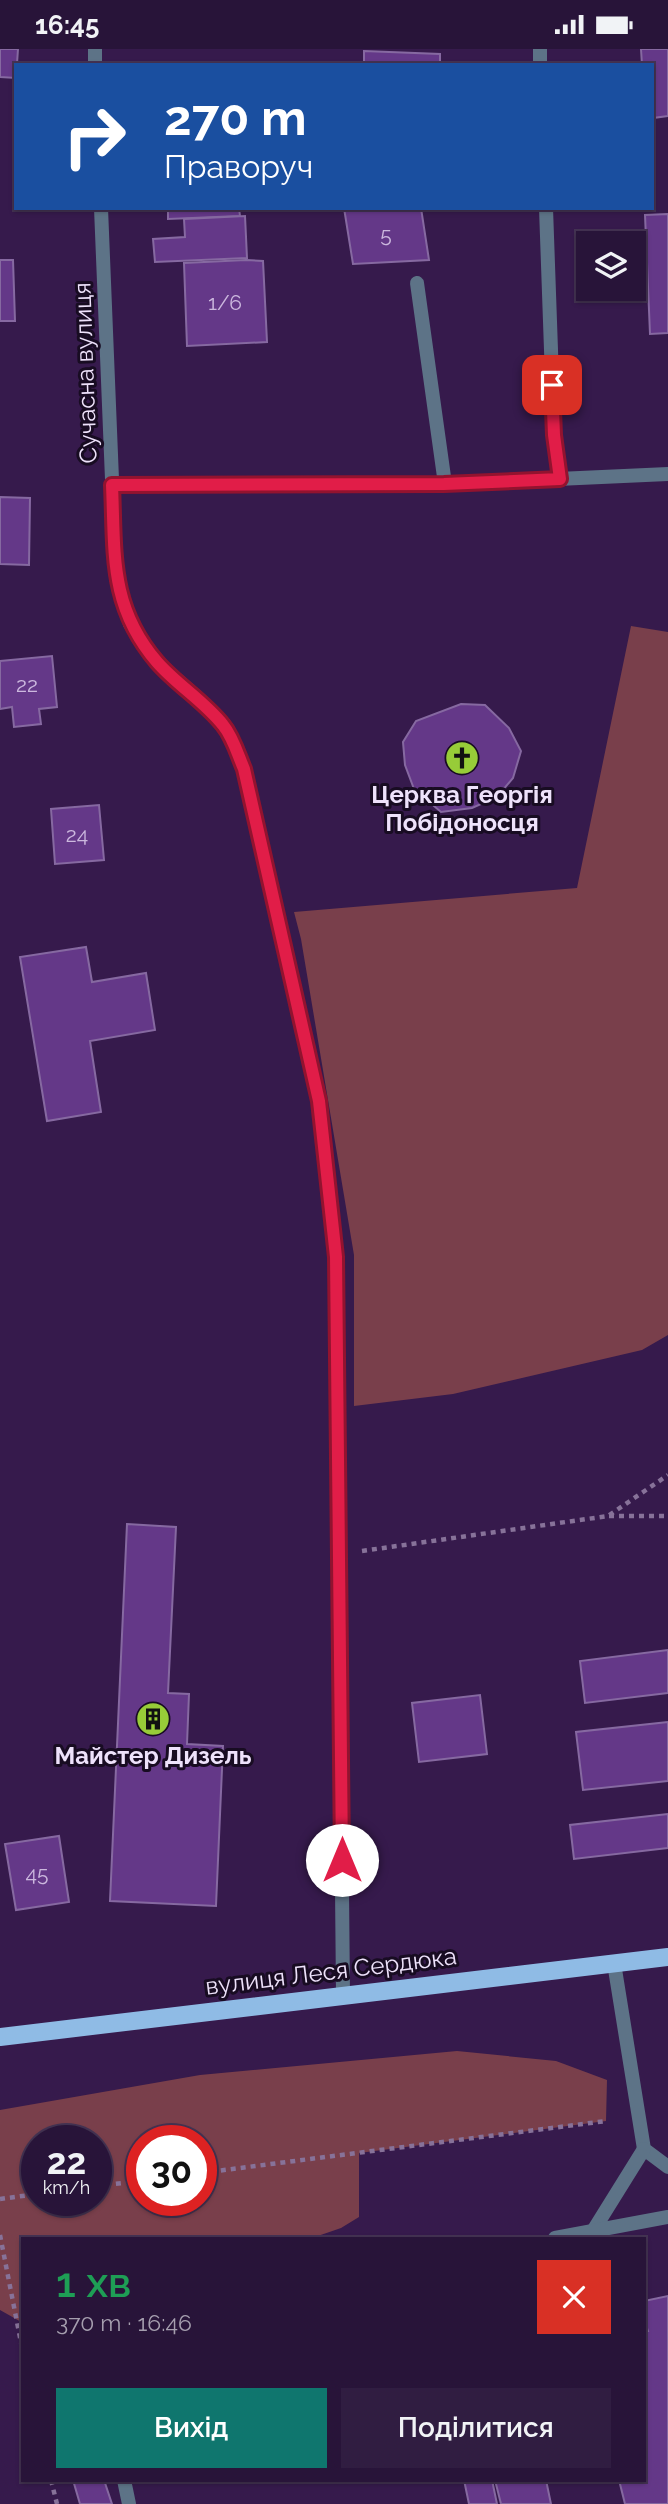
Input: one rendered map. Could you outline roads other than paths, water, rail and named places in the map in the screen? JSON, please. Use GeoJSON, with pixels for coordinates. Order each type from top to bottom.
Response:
{"type":"FeatureCollection","features":[{"type":"Feature","properties":{"kind":"main road","name":"вулиця Леся Сердюка"},"geometry":{"type":"LineString","coordinates":[[0,2036],[668,1957]]}},
{"type":"Feature","properties":{"kind":"street","name":"Сучасна вулиця"},"geometry":{"type":"LineString","coordinates":[[101,210],[116,577],[130,624],[158,663],[226,727],[244,769],[319,1101],[336,1257],[343,1994]]}},
{"type":"Feature","properties":{"kind":"street"},"geometry":{"type":"LineString","coordinates":[[546,210],[554,435],[560,479]]}},
{"type":"Feature","properties":{"kind":"street"},"geometry":{"type":"LineString","coordinates":[[417,283],[444,484]]}},
{"type":"Feature","properties":{"kind":"street"},"geometry":{"type":"LineString","coordinates":[[112,485],[444,484],[668,474]]}},
{"type":"Feature","properties":{"kind":"street"},"geometry":{"type":"LineString","coordinates":[[593,2231],[644,2149],[614,1963]]}},
{"type":"Feature","properties":{"kind":"street"},"geometry":{"type":"LineString","coordinates":[[644,2149],[668,2167]]}},
{"type":"Feature","properties":{"kind":"street"},"geometry":{"type":"LineString","coordinates":[[560,2237],[668,2217]]}},
{"type":"Feature","properties":{"kind":"street"},"geometry":{"type":"LineString","coordinates":[[124,2482],[129,2504]]}},
{"type":"Feature","properties":{"kind":"place","name":"Церква Георгія Побідоносця"},"geometry":{"type":"Point","coordinates":[462,758]}},
{"type":"Feature","properties":{"kind":"place","name":"Майстер Дизель"},"geometry":{"type":"Point","coordinates":[153,1719]}}]}
